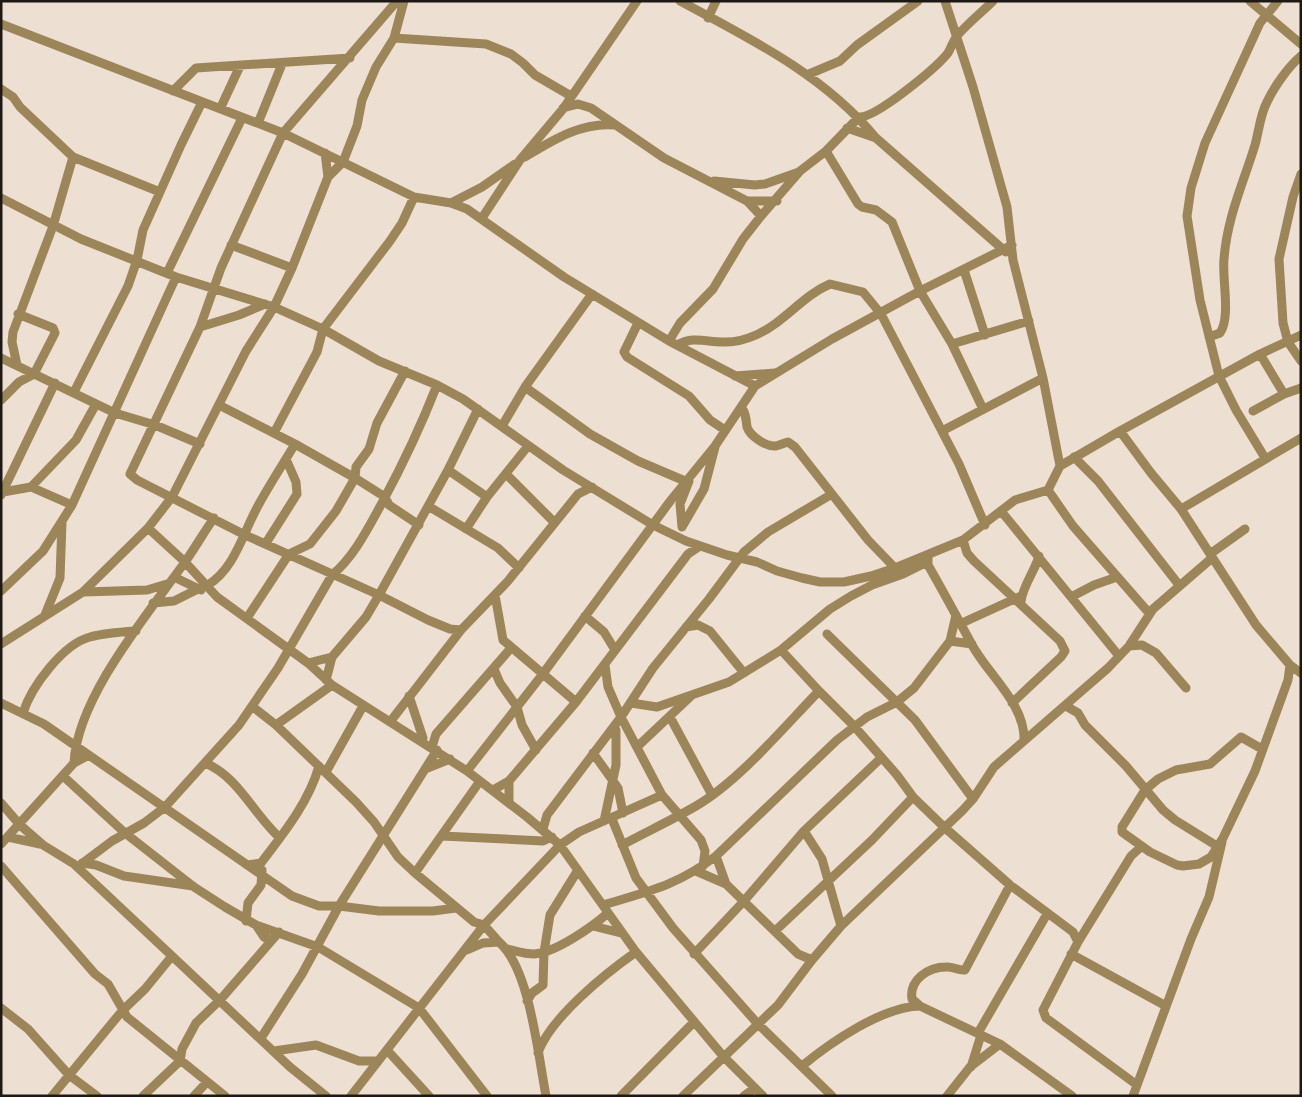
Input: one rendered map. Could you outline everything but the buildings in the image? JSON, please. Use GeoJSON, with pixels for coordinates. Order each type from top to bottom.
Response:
{"type":"FeatureCollection","features":[{"type":"Feature","properties":{"kind":"street"},"geometry":{"type":"LineString","coordinates":[[397,1],[350,58],[336,70],[283,133],[231,245],[200,327],[130,474],[137,480],[245,535],[450,629],[461,630]]}},
{"type":"Feature","properties":{"kind":"street"},"geometry":{"type":"LineString","coordinates":[[1,644],[83,592],[148,528],[172,497],[246,351],[274,307],[292,268],[328,177],[343,162],[357,126],[364,93],[394,38],[404,1]]}},
{"type":"Feature","properties":{"kind":"street"},"geometry":{"type":"LineString","coordinates":[[680,1],[809,74],[859,117],[876,138],[1008,248]]}},
{"type":"Feature","properties":{"kind":"street"},"geometry":{"type":"LineString","coordinates":[[708,18],[716,1]]}},
{"type":"Feature","properties":{"kind":"street"},"geometry":{"type":"LineString","coordinates":[[809,74],[840,61],[857,45],[918,1]]}},
{"type":"Feature","properties":{"kind":"street"},"geometry":{"type":"LineString","coordinates":[[945,1],[1005,200],[1008,248],[1013,260],[1043,378],[1060,466]]}},
{"type":"Feature","properties":{"kind":"street"},"geometry":{"type":"LineString","coordinates":[[673,343],[680,324],[713,289],[743,239],[761,216],[777,201],[800,171],[826,151],[859,117],[865,117],[882,109],[938,64],[947,54],[956,37],[993,1]]}},
{"type":"Feature","properties":{"kind":"street"},"geometry":{"type":"LineString","coordinates":[[1265,458],[1236,410],[1219,376],[1193,266],[1188,229],[1188,202],[1205,143],[1260,23],[1269,15],[1278,1]]}},
{"type":"Feature","properties":{"kind":"street"},"geometry":{"type":"LineString","coordinates":[[482,218],[520,160],[563,109],[638,2]]}},
{"type":"Feature","properties":{"kind":"street"},"geometry":{"type":"LineString","coordinates":[[1253,5],[1296,34],[1301,44]]}},
{"type":"Feature","properties":{"kind":"street"},"geometry":{"type":"LineString","coordinates":[[1253,5],[1260,23]]}},
{"type":"Feature","properties":{"kind":"street"},"geometry":{"type":"LineString","coordinates":[[1,24],[283,133],[414,197],[451,203],[467,209],[564,277],[638,323],[755,386]]}},
{"type":"Feature","properties":{"kind":"street"},"geometry":{"type":"LineString","coordinates":[[394,38],[486,44],[500,48],[523,62],[535,75],[571,96]]}},
{"type":"Feature","properties":{"kind":"street"},"geometry":{"type":"LineString","coordinates":[[1209,337],[1220,333],[1227,318],[1223,275],[1226,242],[1233,206],[1258,136],[1262,115],[1273,92],[1301,56]]}},
{"type":"Feature","properties":{"kind":"street"},"geometry":{"type":"LineString","coordinates":[[173,92],[196,68],[282,64],[350,58]]}},
{"type":"Feature","properties":{"kind":"street"},"geometry":{"type":"LineString","coordinates":[[258,123],[282,64]]}},
{"type":"Feature","properties":{"kind":"street"},"geometry":{"type":"LineString","coordinates":[[220,109],[240,66]]}},
{"type":"Feature","properties":{"kind":"street"},"geometry":{"type":"LineString","coordinates":[[1,89],[12,97],[72,157],[160,192]]}},
{"type":"Feature","properties":{"kind":"street"},"geometry":{"type":"LineString","coordinates":[[74,392],[128,286],[137,260],[144,230],[202,102]]}},
{"type":"Feature","properties":{"kind":"street"},"geometry":{"type":"LineString","coordinates":[[563,109],[570,105],[585,105],[664,158],[747,201],[761,216]]}},
{"type":"Feature","properties":{"kind":"street"},"geometry":{"type":"LineString","coordinates":[[167,273],[242,118]]}},
{"type":"Feature","properties":{"kind":"street"},"geometry":{"type":"LineString","coordinates":[[451,203],[482,187],[520,160],[552,141],[583,127],[594,125],[615,126]]}},
{"type":"Feature","properties":{"kind":"street"},"geometry":{"type":"LineString","coordinates":[[848,128],[876,138]]}},
{"type":"Feature","properties":{"kind":"street"},"geometry":{"type":"LineString","coordinates":[[826,151],[858,204],[876,210],[892,222],[920,291],[952,344],[983,409]]}},
{"type":"Feature","properties":{"kind":"street"},"geometry":{"type":"LineString","coordinates":[[326,153],[328,177]]}},
{"type":"Feature","properties":{"kind":"street"},"geometry":{"type":"LineString","coordinates":[[17,365],[12,342],[18,314],[53,226],[72,157]]}},
{"type":"Feature","properties":{"kind":"street"},"geometry":{"type":"LineString","coordinates":[[709,180],[760,185],[800,171]]}},
{"type":"Feature","properties":{"kind":"street"},"geometry":{"type":"LineString","coordinates":[[1301,174],[1293,197],[1279,258],[1283,324],[1288,342],[1301,361]]}},
{"type":"Feature","properties":{"kind":"street"},"geometry":{"type":"LineString","coordinates":[[274,433],[317,352],[323,329],[390,241],[402,223],[414,197]]}},
{"type":"Feature","properties":{"kind":"street"},"geometry":{"type":"LineString","coordinates":[[1,198],[53,226],[176,277],[213,290],[234,293],[274,307],[323,329],[379,361],[437,385],[478,409],[528,446],[581,481],[653,526],[686,542],[820,582],[844,582],[924,561]]}},
{"type":"Feature","properties":{"kind":"street"},"geometry":{"type":"LineString","coordinates":[[747,201],[777,201]]}},
{"type":"Feature","properties":{"kind":"street"},"geometry":{"type":"LineString","coordinates":[[231,245],[292,268]]}},
{"type":"Feature","properties":{"kind":"street"},"geometry":{"type":"LineString","coordinates":[[467,771],[715,446],[755,386],[920,291],[1008,248]]}},
{"type":"Feature","properties":{"kind":"street"},"geometry":{"type":"LineString","coordinates":[[964,270],[984,335]]}},
{"type":"Feature","properties":{"kind":"street"},"geometry":{"type":"LineString","coordinates":[[1,591],[37,558],[72,506],[176,277]]}},
{"type":"Feature","properties":{"kind":"street"},"geometry":{"type":"LineString","coordinates":[[673,343],[692,339],[726,342],[756,335],[786,318],[812,293],[830,284],[863,292],[881,314],[942,431],[959,464],[984,525]]}},
{"type":"Feature","properties":{"kind":"street"},"geometry":{"type":"LineString","coordinates":[[502,426],[525,386],[592,294]]}},
{"type":"Feature","properties":{"kind":"street"},"geometry":{"type":"LineString","coordinates":[[200,327],[239,316],[265,304]]}},
{"type":"Feature","properties":{"kind":"street"},"geometry":{"type":"LineString","coordinates":[[1,400],[19,382],[34,374],[55,331],[18,314]]}},
{"type":"Feature","properties":{"kind":"street"},"geometry":{"type":"LineString","coordinates":[[952,344],[1029,322]]}},
{"type":"Feature","properties":{"kind":"street"},"geometry":{"type":"LineString","coordinates":[[638,323],[625,346],[624,352],[627,357],[689,396],[710,420],[725,430]]}},
{"type":"Feature","properties":{"kind":"street"},"geometry":{"type":"LineString","coordinates":[[631,703],[657,707],[729,682],[780,650],[830,609],[856,593],[924,561],[963,540],[1023,496],[1041,494],[1048,490],[1060,466],[1074,457],[1219,376],[1301,335]]}},
{"type":"Feature","properties":{"kind":"street"},"geometry":{"type":"LineString","coordinates":[[1260,354],[1284,394]]}},
{"type":"Feature","properties":{"kind":"street"},"geometry":{"type":"LineString","coordinates":[[1,358],[115,413],[154,425],[200,444]]}},
{"type":"Feature","properties":{"kind":"street"},"geometry":{"type":"LineString","coordinates":[[246,618],[289,554],[310,544],[336,511],[355,478],[356,466],[369,449],[377,423],[405,371]]}},
{"type":"Feature","properties":{"kind":"street"},"geometry":{"type":"LineString","coordinates":[[735,376],[777,373]]}},
{"type":"Feature","properties":{"kind":"street"},"geometry":{"type":"LineString","coordinates":[[942,431],[1043,378]]}},
{"type":"Feature","properties":{"kind":"street"},"geometry":{"type":"LineString","coordinates":[[2,493],[55,383]]}},
{"type":"Feature","properties":{"kind":"street"},"geometry":{"type":"LineString","coordinates":[[84,862],[165,807],[253,707],[332,575],[340,568],[367,530],[410,451],[437,385]]}},
{"type":"Feature","properties":{"kind":"street"},"geometry":{"type":"LineString","coordinates":[[525,386],[590,434],[638,462],[688,479]]}},
{"type":"Feature","properties":{"kind":"street"},"geometry":{"type":"LineString","coordinates":[[1236,410],[1253,411],[1284,394],[1301,388]]}},
{"type":"Feature","properties":{"kind":"street"},"geometry":{"type":"LineString","coordinates":[[2,493],[32,487],[76,440],[96,404]]}},
{"type":"Feature","properties":{"kind":"street"},"geometry":{"type":"LineString","coordinates":[[219,406],[295,444],[355,478],[385,497],[389,505],[419,524]]}},
{"type":"Feature","properties":{"kind":"street"},"geometry":{"type":"LineString","coordinates":[[741,408],[750,434],[769,445],[792,444],[868,540],[895,568]]}},
{"type":"Feature","properties":{"kind":"street"},"geometry":{"type":"LineString","coordinates":[[276,725],[329,682],[332,657],[366,617],[379,595],[448,470],[478,409]]}},
{"type":"Feature","properties":{"kind":"street"},"geometry":{"type":"LineString","coordinates":[[1246,425],[1253,411]]}},
{"type":"Feature","properties":{"kind":"street"},"geometry":{"type":"LineString","coordinates":[[1120,431],[1181,509],[1256,625],[1290,665],[1301,674],[1288,680]]}},
{"type":"Feature","properties":{"kind":"street"},"geometry":{"type":"LineString","coordinates":[[1181,509],[1301,438]]}},
{"type":"Feature","properties":{"kind":"street"},"geometry":{"type":"LineString","coordinates":[[208,585],[216,580],[228,564],[245,535],[258,505],[295,444]]}},
{"type":"Feature","properties":{"kind":"street"},"geometry":{"type":"LineString","coordinates":[[466,529],[487,497],[528,446]]}},
{"type":"Feature","properties":{"kind":"street"},"geometry":{"type":"LineString","coordinates":[[682,527],[704,489],[715,446]]}},
{"type":"Feature","properties":{"kind":"street"},"geometry":{"type":"LineString","coordinates":[[1074,457],[1098,481],[1179,585]]}},
{"type":"Feature","properties":{"kind":"street"},"geometry":{"type":"LineString","coordinates":[[266,543],[297,494],[296,482],[286,459]]}},
{"type":"Feature","properties":{"kind":"street"},"geometry":{"type":"LineString","coordinates":[[448,470],[487,497]]}},
{"type":"Feature","properties":{"kind":"street"},"geometry":{"type":"LineString","coordinates":[[506,474],[554,522]]}},
{"type":"Feature","properties":{"kind":"street"},"geometry":{"type":"LineString","coordinates":[[688,479],[680,504],[682,527],[688,554]]}},
{"type":"Feature","properties":{"kind":"street"},"geometry":{"type":"LineString","coordinates":[[578,494],[581,481]]}},
{"type":"Feature","properties":{"kind":"street"},"geometry":{"type":"LineString","coordinates":[[32,487],[72,506]]}},
{"type":"Feature","properties":{"kind":"street"},"geometry":{"type":"LineString","coordinates":[[390,722],[461,630],[519,568],[578,494],[592,487]]}},
{"type":"Feature","properties":{"kind":"street"},"geometry":{"type":"LineString","coordinates":[[1048,490],[1073,526],[1149,613]]}},
{"type":"Feature","properties":{"kind":"street"},"geometry":{"type":"LineString","coordinates":[[542,829],[546,815],[593,753],[614,730],[653,668],[738,558],[768,532],[832,494]]}},
{"type":"Feature","properties":{"kind":"street"},"geometry":{"type":"LineString","coordinates":[[428,506],[498,548],[519,568]]}},
{"type":"Feature","properties":{"kind":"street"},"geometry":{"type":"LineString","coordinates":[[1001,511],[1119,656]]}},
{"type":"Feature","properties":{"kind":"street"},"geometry":{"type":"LineString","coordinates":[[74,763],[74,745],[99,689],[153,603],[185,562],[214,518]]}},
{"type":"Feature","properties":{"kind":"street"},"geometry":{"type":"LineString","coordinates":[[44,615],[60,578],[62,522]]}},
{"type":"Feature","properties":{"kind":"street"},"geometry":{"type":"LineString","coordinates":[[148,528],[185,562],[217,597]]}},
{"type":"Feature","properties":{"kind":"street"},"geometry":{"type":"LineString","coordinates":[[683,1096],[757,1023],[778,1005],[812,960],[842,926],[973,799],[994,767],[1024,740],[1028,731],[1066,706],[1129,646],[1149,613],[1211,556],[1245,529]]}},
{"type":"Feature","properties":{"kind":"street"},"geometry":{"type":"LineString","coordinates":[[963,540],[967,553],[974,561],[1019,600],[1060,642],[1065,650],[1061,657],[1012,703]]}},
{"type":"Feature","properties":{"kind":"street"},"geometry":{"type":"LineString","coordinates":[[493,790],[509,781],[536,750],[605,665],[688,554],[700,546]]}},
{"type":"Feature","properties":{"kind":"street"},"geometry":{"type":"LineString","coordinates":[[727,555],[730,569]]}},
{"type":"Feature","properties":{"kind":"street"},"geometry":{"type":"LineString","coordinates":[[959,619],[1019,600],[1035,571],[1039,556]]}},
{"type":"Feature","properties":{"kind":"street"},"geometry":{"type":"LineString","coordinates":[[924,561],[972,644],[1012,703],[1028,731]]}},
{"type":"Feature","properties":{"kind":"street"},"geometry":{"type":"LineString","coordinates":[[1035,571],[1047,567]]}},
{"type":"Feature","properties":{"kind":"street"},"geometry":{"type":"LineString","coordinates":[[1071,597],[1094,585],[1118,577]]}},
{"type":"Feature","properties":{"kind":"street"},"geometry":{"type":"LineString","coordinates":[[83,592],[146,590],[171,580],[217,597],[289,648],[329,682],[363,706],[422,738],[434,749],[493,790],[560,845],[636,952],[723,1056],[763,1096]]}},
{"type":"Feature","properties":{"kind":"street"},"geometry":{"type":"LineString","coordinates":[[153,603],[174,601],[198,589]]}},
{"type":"Feature","properties":{"kind":"street"},"geometry":{"type":"LineString","coordinates":[[495,595],[500,636],[542,675],[576,702]]}},
{"type":"Feature","properties":{"kind":"street"},"geometry":{"type":"LineString","coordinates":[[585,616],[604,632],[615,650]]}},
{"type":"Feature","properties":{"kind":"street"},"geometry":{"type":"LineString","coordinates":[[516,964],[533,954],[544,952],[593,926],[605,909],[677,882],[716,856],[816,758],[854,726],[897,702],[914,688],[950,641],[959,619]]}},
{"type":"Feature","properties":{"kind":"street"},"geometry":{"type":"LineString","coordinates":[[686,627],[698,625],[710,631],[744,673]]}},
{"type":"Feature","properties":{"kind":"street"},"geometry":{"type":"LineString","coordinates":[[450,629],[454,639]]}},
{"type":"Feature","properties":{"kind":"street"},"geometry":{"type":"LineString","coordinates":[[23,712],[33,688],[69,647],[89,637],[136,631]]}},
{"type":"Feature","properties":{"kind":"street"},"geometry":{"type":"LineString","coordinates":[[1138,633],[1142,645]]}},
{"type":"Feature","properties":{"kind":"street"},"geometry":{"type":"LineString","coordinates":[[827,634],[916,720],[973,799]]}},
{"type":"Feature","properties":{"kind":"street"},"geometry":{"type":"LineString","coordinates":[[950,641],[972,644]]}},
{"type":"Feature","properties":{"kind":"street"},"geometry":{"type":"LineString","coordinates":[[1129,646],[1142,645],[1156,653],[1186,688]]}},
{"type":"Feature","properties":{"kind":"street"},"geometry":{"type":"LineString","coordinates":[[422,738],[436,734],[511,648]]}},
{"type":"Feature","properties":{"kind":"street"},"geometry":{"type":"LineString","coordinates":[[780,650],[854,726],[913,797],[1010,885],[1073,932],[1078,942]]}},
{"type":"Feature","properties":{"kind":"street"},"geometry":{"type":"LineString","coordinates":[[308,663],[332,657]]}},
{"type":"Feature","properties":{"kind":"street"},"geometry":{"type":"LineString","coordinates":[[605,665],[608,687],[621,718],[638,746],[662,795],[700,840],[706,851],[716,856],[726,884]]}},
{"type":"Feature","properties":{"kind":"street"},"geometry":{"type":"LineString","coordinates":[[1262,749],[1241,737],[1227,748],[1215,762],[1168,772],[1145,790],[1121,830],[1150,852],[1183,866],[1205,861],[1220,842],[1255,771],[1288,680],[1290,665]]}},
{"type":"Feature","properties":{"kind":"street"},"geometry":{"type":"LineString","coordinates":[[494,669],[500,683],[517,707],[522,725],[536,750]]}},
{"type":"Feature","properties":{"kind":"street"},"geometry":{"type":"LineString","coordinates":[[622,846],[712,795],[772,740],[819,691]]}},
{"type":"Feature","properties":{"kind":"street"},"geometry":{"type":"LineString","coordinates":[[888,706],[890,694]]}},
{"type":"Feature","properties":{"kind":"street"},"geometry":{"type":"LineString","coordinates":[[409,696],[422,738]]}},
{"type":"Feature","properties":{"kind":"street"},"geometry":{"type":"LineString","coordinates":[[638,746],[692,696]]}},
{"type":"Feature","properties":{"kind":"street"},"geometry":{"type":"LineString","coordinates":[[1,702],[23,712],[90,755],[292,896],[309,904],[405,912],[456,908]]}},
{"type":"Feature","properties":{"kind":"street"},"geometry":{"type":"LineString","coordinates":[[246,921],[248,903],[257,891],[263,876],[261,863],[280,838],[363,706]]}},
{"type":"Feature","properties":{"kind":"street"},"geometry":{"type":"LineString","coordinates":[[1066,706],[1078,713],[1085,725],[1126,766],[1145,790],[1174,820],[1220,842]]}},
{"type":"Feature","properties":{"kind":"street"},"geometry":{"type":"LineString","coordinates":[[253,707],[276,725],[374,822],[383,838],[415,873],[474,922],[484,925],[507,949],[516,964],[527,1000],[546,1096]]}},
{"type":"Feature","properties":{"kind":"street"},"geometry":{"type":"LineString","coordinates":[[670,717],[712,795]]}},
{"type":"Feature","properties":{"kind":"street"},"geometry":{"type":"LineString","coordinates":[[614,730],[629,733]]}},
{"type":"Feature","properties":{"kind":"street"},"geometry":{"type":"LineString","coordinates":[[614,730],[616,765],[608,820],[636,878],[694,954],[757,1023],[832,1096]]}},
{"type":"Feature","properties":{"kind":"street"},"geometry":{"type":"LineString","coordinates":[[260,1038],[318,947],[339,906],[425,770],[434,749],[436,734]]}},
{"type":"Feature","properties":{"kind":"street"},"geometry":{"type":"LineString","coordinates":[[593,753],[620,793],[623,813]]}},
{"type":"Feature","properties":{"kind":"street"},"geometry":{"type":"LineString","coordinates":[[1,844],[74,763],[90,755]]}},
{"type":"Feature","properties":{"kind":"street"},"geometry":{"type":"LineString","coordinates":[[694,954],[744,901],[804,830],[882,758]]}},
{"type":"Feature","properties":{"kind":"street"},"geometry":{"type":"LineString","coordinates":[[425,770],[450,759]]}},
{"type":"Feature","properties":{"kind":"street"},"geometry":{"type":"LineString","coordinates":[[204,763],[219,770],[231,781],[260,819],[280,838]]}},
{"type":"Feature","properties":{"kind":"street"},"geometry":{"type":"LineString","coordinates":[[63,776],[125,833],[194,886],[246,921],[318,947],[419,1008],[487,1096]]}},
{"type":"Feature","properties":{"kind":"street"},"geometry":{"type":"LineString","coordinates":[[415,873],[480,781]]}},
{"type":"Feature","properties":{"kind":"street"},"geometry":{"type":"LineString","coordinates":[[509,781],[509,802]]}},
{"type":"Feature","properties":{"kind":"street"},"geometry":{"type":"LineString","coordinates":[[351,1096],[484,925],[560,845],[662,795]]}},
{"type":"Feature","properties":{"kind":"street"},"geometry":{"type":"LineString","coordinates":[[775,931],[829,881],[913,797]]}},
{"type":"Feature","properties":{"kind":"street"},"geometry":{"type":"LineString","coordinates":[[1,803],[20,825],[43,845],[74,864],[290,1067],[326,1096]]}},
{"type":"Feature","properties":{"kind":"street"},"geometry":{"type":"LineString","coordinates":[[527,817],[546,815]]}},
{"type":"Feature","properties":{"kind":"street"},"geometry":{"type":"LineString","coordinates":[[374,822],[391,826]]}},
{"type":"Feature","properties":{"kind":"street"},"geometry":{"type":"LineString","coordinates":[[804,830],[822,859],[842,926]]}},
{"type":"Feature","properties":{"kind":"street"},"geometry":{"type":"LineString","coordinates":[[442,836],[543,841],[552,837]]}},
{"type":"Feature","properties":{"kind":"street"},"geometry":{"type":"LineString","coordinates":[[8,837],[43,845]]}},
{"type":"Feature","properties":{"kind":"street"},"geometry":{"type":"LineString","coordinates":[[1133,1096],[1213,885],[1220,842]]}},
{"type":"Feature","properties":{"kind":"street"},"geometry":{"type":"LineString","coordinates":[[1137,1085],[1044,1015],[1046,1004],[1083,933],[1128,860],[1142,846]]}},
{"type":"Feature","properties":{"kind":"street"},"geometry":{"type":"LineString","coordinates":[[699,868],[706,851]]}},
{"type":"Feature","properties":{"kind":"street"},"geometry":{"type":"LineString","coordinates":[[74,864],[84,862],[96,864],[124,876],[194,886]]}},
{"type":"Feature","properties":{"kind":"street"},"geometry":{"type":"LineString","coordinates":[[247,864],[261,863]]}},
{"type":"Feature","properties":{"kind":"street"},"geometry":{"type":"LineString","coordinates":[[1,866],[94,974],[108,984],[122,1016],[225,1096]]}},
{"type":"Feature","properties":{"kind":"street"},"geometry":{"type":"LineString","coordinates":[[699,868],[726,884],[798,954],[812,960]]}},
{"type":"Feature","properties":{"kind":"street"},"geometry":{"type":"LineString","coordinates":[[527,1000],[532,993],[543,985],[544,952],[550,915],[578,870]]}},
{"type":"Feature","properties":{"kind":"street"},"geometry":{"type":"LineString","coordinates":[[1010,885],[965,970],[943,967],[927,972],[917,980],[912,988],[912,999],[920,1006],[1000,1044],[1072,1096]]}},
{"type":"Feature","properties":{"kind":"street"},"geometry":{"type":"LineString","coordinates":[[970,1067],[979,1034],[986,1018],[1047,914]]}},
{"type":"Feature","properties":{"kind":"street"},"geometry":{"type":"LineString","coordinates":[[474,922],[478,933]]}},
{"type":"Feature","properties":{"kind":"street"},"geometry":{"type":"LineString","coordinates":[[256,925],[267,942]]}},
{"type":"Feature","properties":{"kind":"street"},"geometry":{"type":"LineString","coordinates":[[593,926],[621,933]]}},
{"type":"Feature","properties":{"kind":"street"},"geometry":{"type":"LineString","coordinates":[[143,1096],[180,1061],[188,1034],[204,1014],[220,1000],[267,942],[279,932]]}},
{"type":"Feature","properties":{"kind":"street"},"geometry":{"type":"LineString","coordinates":[[1073,932],[1083,933]]}},
{"type":"Feature","properties":{"kind":"street"},"geometry":{"type":"LineString","coordinates":[[466,950],[483,943],[499,942]]}},
{"type":"Feature","properties":{"kind":"street"},"geometry":{"type":"LineString","coordinates":[[507,949],[533,954]]}},
{"type":"Feature","properties":{"kind":"street"},"geometry":{"type":"LineString","coordinates":[[537,1054],[547,1033],[570,1009],[614,967],[636,952]]}},
{"type":"Feature","properties":{"kind":"street"},"geometry":{"type":"LineString","coordinates":[[798,954],[804,970]]}},
{"type":"Feature","properties":{"kind":"street"},"geometry":{"type":"LineString","coordinates":[[1071,954],[1166,1006]]}},
{"type":"Feature","properties":{"kind":"street"},"geometry":{"type":"LineString","coordinates":[[52,1096],[145,990],[172,956]]}},
{"type":"Feature","properties":{"kind":"street"},"geometry":{"type":"LineString","coordinates":[[802,1066],[831,1044],[884,1015],[897,1009],[920,1006]]}},
{"type":"Feature","properties":{"kind":"street"},"geometry":{"type":"LineString","coordinates":[[1,1008],[28,1029],[69,1075],[97,1096]]}},
{"type":"Feature","properties":{"kind":"street"},"geometry":{"type":"LineString","coordinates":[[965,1027],[986,1018]]}},
{"type":"Feature","properties":{"kind":"street"},"geometry":{"type":"LineString","coordinates":[[621,1096],[694,1022]]}},
{"type":"Feature","properties":{"kind":"street"},"geometry":{"type":"LineString","coordinates":[[947,1096],[970,1067],[1000,1044]]}},
{"type":"Feature","properties":{"kind":"street"},"geometry":{"type":"LineString","coordinates":[[274,1051],[316,1045],[359,1061],[378,1061]]}},
{"type":"Feature","properties":{"kind":"street"},"geometry":{"type":"LineString","coordinates":[[387,1050],[429,1096]]}},
{"type":"Feature","properties":{"kind":"street"},"geometry":{"type":"LineString","coordinates":[[194,1096],[207,1082]]}},
{"type":"Feature","properties":{"kind":"street"},"geometry":{"type":"LineString","coordinates":[[744,1096],[755,1088]]}}]}
